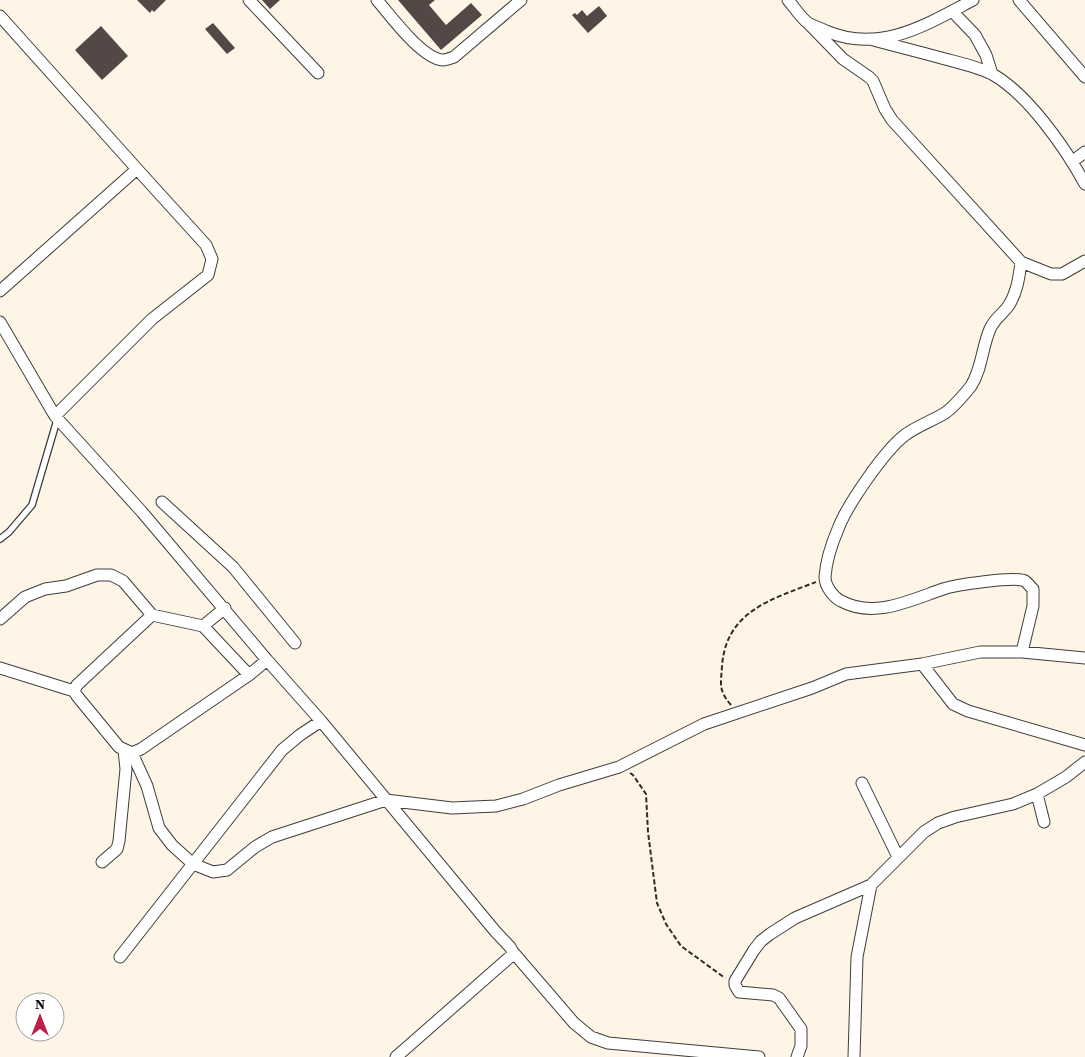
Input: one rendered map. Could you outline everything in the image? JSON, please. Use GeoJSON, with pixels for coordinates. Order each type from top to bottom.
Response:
{"type":"FeatureCollection","features":[{"type":"Feature","properties":{"kind":"street"},"geometry":{"type":"LineString","coordinates":[[250,0],[318,73]]}},
{"type":"Feature","properties":{"kind":"street"},"geometry":{"type":"LineString","coordinates":[[377,0],[418,47],[431,56],[442,60],[454,57],[521,0]]}},
{"type":"Feature","properties":{"kind":"street"},"geometry":{"type":"LineString","coordinates":[[788,0],[843,59],[873,81],[892,120],[1021,262],[1051,274],[1062,274],[1083,265]]}},
{"type":"Feature","properties":{"kind":"street"},"geometry":{"type":"LineString","coordinates":[[870,39],[902,35],[925,26],[973,0]]}},
{"type":"Feature","properties":{"kind":"street"},"geometry":{"type":"LineString","coordinates":[[1019,0],[1085,77]]}},
{"type":"Feature","properties":{"kind":"street"},"geometry":{"type":"LineString","coordinates":[[952,11],[975,34],[986,55],[992,74]]}},
{"type":"Feature","properties":{"kind":"street"},"geometry":{"type":"LineString","coordinates":[[0,16],[206,245],[212,259],[208,276],[152,319],[57,417]]}},
{"type":"Feature","properties":{"kind":"street"},"geometry":{"type":"LineString","coordinates":[[808,23],[844,37],[870,39],[992,74],[1019,95],[1055,136],[1073,161],[1085,184]]}},
{"type":"Feature","properties":{"kind":"street"},"geometry":{"type":"LineString","coordinates":[[1073,161],[1085,152]]}},
{"type":"Feature","properties":{"kind":"street"},"geometry":{"type":"LineString","coordinates":[[0,291],[137,169]]}},
{"type":"Feature","properties":{"kind":"street"},"geometry":{"type":"LineString","coordinates":[[1021,262],[1019,284],[1008,306],[995,320],[990,330],[972,384],[957,403],[946,412],[905,435],[882,457],[838,528],[825,578],[831,594],[848,604],[863,607],[901,605],[945,588],[969,584],[1013,579],[1026,581],[1033,589],[1033,606],[1022,652]]}},
{"type":"Feature","properties":{"kind":"street"},"geometry":{"type":"LineString","coordinates":[[0,322],[57,417],[225,608],[574,1023],[591,1038],[608,1043],[759,1057]]}},
{"type":"Feature","properties":{"kind":"street"},"geometry":{"type":"LineString","coordinates":[[162,502],[232,567],[294,643]]}},
{"type":"Feature","properties":{"kind":"street"},"geometry":{"type":"LineString","coordinates":[[0,619],[25,597],[45,589],[74,584],[97,575],[111,575],[122,581],[152,615],[203,626],[249,675]]}},
{"type":"Feature","properties":{"kind":"street"},"geometry":{"type":"LineString","coordinates":[[203,626],[225,608]]}},
{"type":"Feature","properties":{"kind":"street"},"geometry":{"type":"LineString","coordinates":[[74,691],[77,685],[152,615]]}},
{"type":"Feature","properties":{"kind":"street"},"geometry":{"type":"LineString","coordinates":[[128,751],[146,786],[159,828],[172,845],[193,864],[213,872],[227,870],[255,847],[272,837],[386,800],[452,808],[496,806],[523,799],[559,785],[619,767],[696,728],[812,688],[846,674],[922,664],[980,652],[1022,652],[1085,658]]}},
{"type":"Feature","properties":{"kind":"street"},"geometry":{"type":"LineString","coordinates":[[0,668],[74,691],[119,747],[128,751],[141,749],[249,675],[267,660]]}},
{"type":"Feature","properties":{"kind":"street"},"geometry":{"type":"LineString","coordinates":[[922,664],[953,704],[968,711],[1085,744]]}},
{"type":"Feature","properties":{"kind":"street"},"geometry":{"type":"LineString","coordinates":[[120,957],[282,750],[321,721]]}},
{"type":"Feature","properties":{"kind":"street"},"geometry":{"type":"LineString","coordinates":[[102,862],[117,849],[119,841],[128,751]]}},
{"type":"Feature","properties":{"kind":"street"},"geometry":{"type":"LineString","coordinates":[[797,1057],[801,1046],[801,1029],[779,998],[773,995],[739,992],[734,984],[761,941],[796,918],[871,885],[924,832],[938,823],[955,817],[1013,804],[1037,794],[1066,777],[1085,762]]}},
{"type":"Feature","properties":{"kind":"street"},"geometry":{"type":"LineString","coordinates":[[862,783],[898,857]]}},
{"type":"Feature","properties":{"kind":"street"},"geometry":{"type":"LineString","coordinates":[[1037,794],[1044,822]]}},
{"type":"Feature","properties":{"kind":"street"},"geometry":{"type":"LineString","coordinates":[[854,1057],[857,957],[871,885]]}},
{"type":"Feature","properties":{"kind":"street"},"geometry":{"type":"LineString","coordinates":[[396,1057],[511,956],[513,952]]}},
{"type":"Feature","properties":{"kind":"lane"},"geometry":{"type":"LineString","coordinates":[[0,539],[9,532],[32,506],[57,417]]}},
{"type":"Feature","properties":{"kind":"path"},"geometry":{"type":"LineString","coordinates":[[738,712],[724,696],[720,685],[723,656],[726,644],[733,630],[746,615],[761,604],[825,578]]}},
{"type":"Feature","properties":{"kind":"path"},"geometry":{"type":"LineString","coordinates":[[619,767],[633,775],[646,794],[648,832],[657,903],[666,924],[681,946],[714,972],[734,984]]}},
{"type":"Feature","properties":{"kind":"building"},"geometry":{"type":"Polygon","coordinates":[[[137,0],[166,0],[154,12],[152,10],[150,13],[137,0]]]}},
{"type":"Feature","properties":{"kind":"building"},"geometry":{"type":"Polygon","coordinates":[[[262,0],[280,0],[270,9],[262,0]]]}},
{"type":"Feature","properties":{"kind":"building"},"geometry":{"type":"Polygon","coordinates":[[[398,0],[435,0],[429,5],[446,25],[471,3],[482,15],[441,50],[398,0]]]}},
{"type":"Feature","properties":{"kind":"building"},"geometry":{"type":"Polygon","coordinates":[[[599,6],[607,16],[588,33],[572,15],[575,13],[577,15],[582,10],[587,16],[599,6]]]}},
{"type":"Feature","properties":{"kind":"building"},"geometry":{"type":"Polygon","coordinates":[[[213,23],[235,48],[227,54],[205,29],[213,23]]]}},
{"type":"Feature","properties":{"kind":"building"},"geometry":{"type":"Polygon","coordinates":[[[101,26],[128,56],[102,80],[75,50],[101,26]]]}}]}
